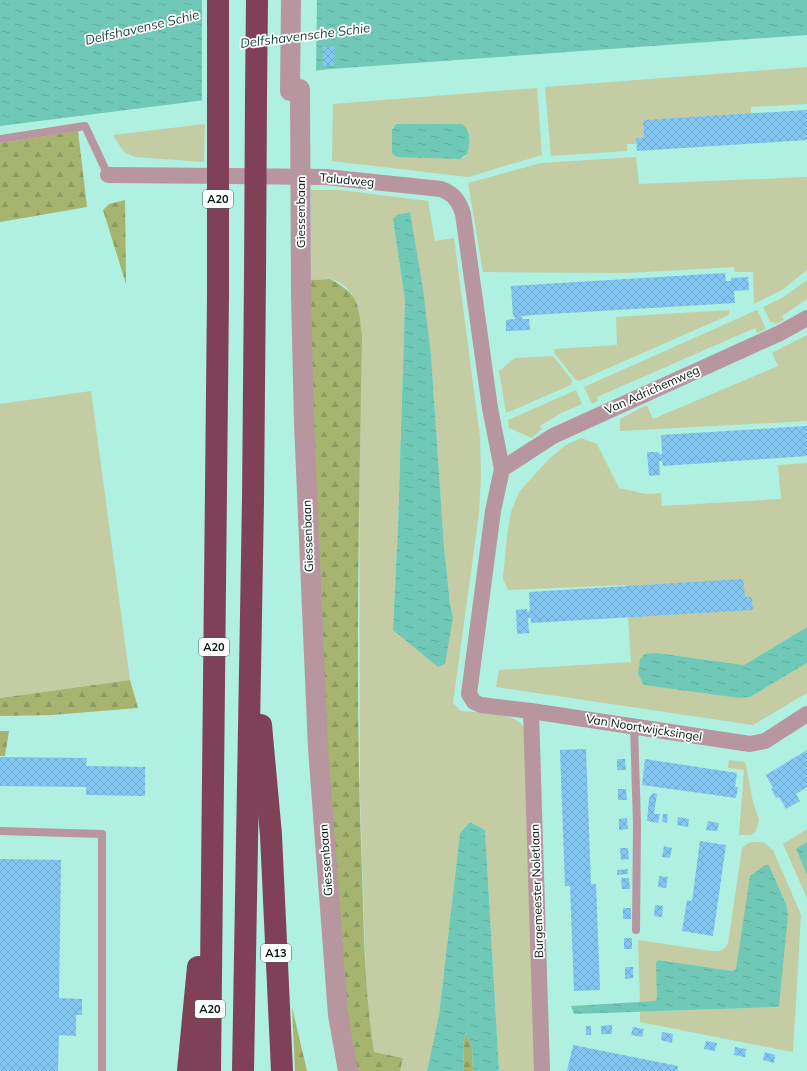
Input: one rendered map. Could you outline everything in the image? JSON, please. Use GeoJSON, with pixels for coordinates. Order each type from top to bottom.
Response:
{"type":"FeatureCollection","features":[{"type":"Feature","properties":{"kind":"highway","name":"A20"},"geometry":{"type":"LineString","coordinates":[[210,1071],[218,295],[218,0]]}},
{"type":"Feature","properties":{"kind":"highway"},"geometry":{"type":"LineString","coordinates":[[243,1071],[251,624],[257,0]]}},
{"type":"Feature","properties":{"kind":"highway","name":"A13"},"geometry":{"type":"LineString","coordinates":[[251,624],[271,835],[282,1071]]}},
{"type":"Feature","properties":{"kind":"highway","name":"A20"},"geometry":{"type":"LineString","coordinates":[[188,1071],[212,828]]}},
{"type":"Feature","properties":{"kind":"street","name":"Giessenbaan"},"geometry":{"type":"LineString","coordinates":[[291,0],[304,744],[333,1071]]}},
{"type":"Feature","properties":{"kind":"street","name":"Giessenbaan"},"geometry":{"type":"LineString","coordinates":[[301,0],[297,295],[318,748],[338,1015],[348,1071]]}},
{"type":"Feature","properties":{"kind":"street","name":"Taludweg"},"geometry":{"type":"LineString","coordinates":[[108,175],[326,177],[441,189],[452,193],[461,207],[463,214],[490,408],[502,469]]}},
{"type":"Feature","properties":{"kind":"street","name":"Van Adrichemweg"},"geometry":{"type":"LineString","coordinates":[[502,469],[553,436],[780,333],[807,318]]}},
{"type":"Feature","properties":{"kind":"street","name":"Van Noortwijcksingel"},"geometry":{"type":"LineString","coordinates":[[502,469],[493,511],[469,694],[474,702],[481,705],[531,711],[750,744],[765,741],[807,714]]}},
{"type":"Feature","properties":{"kind":"street","name":"Burgemeester Noletlaan"},"geometry":{"type":"LineString","coordinates":[[531,711],[542,1071]]}},
{"type":"Feature","properties":{"kind":"lane","name":"Taludweg"},"geometry":{"type":"LineString","coordinates":[[0,139],[85,126],[108,175]]}},
{"type":"Feature","properties":{"kind":"lane"},"geometry":{"type":"LineString","coordinates":[[634,727],[637,824],[636,930]]}},
{"type":"Feature","properties":{"kind":"lane"},"geometry":{"type":"LineString","coordinates":[[0,831],[102,834],[102,1071]]}},
{"type":"Feature","properties":{"kind":"shaded area"},"geometry":{"type":"Polygon","coordinates":[[[807,67],[807,104],[751,107],[751,114],[643,120],[644,138],[636,138],[636,144],[627,144],[627,151],[551,156],[545,87],[807,67]]]}},
{"type":"Feature","properties":{"kind":"shaded area"},"geometry":{"type":"Polygon","coordinates":[[[537,88],[542,155],[468,177],[332,161],[333,104],[537,88]],[[393,127],[392,152],[464,158],[468,151],[469,131],[393,127]]]}},
{"type":"Feature","properties":{"kind":"shaded area"},"geometry":{"type":"Polygon","coordinates":[[[205,124],[204,162],[135,157],[124,152],[113,135],[205,124]]]}},
{"type":"Feature","properties":{"kind":"shaded area"},"geometry":{"type":"Polygon","coordinates":[[[636,157],[639,184],[807,177],[807,270],[782,290],[754,304],[753,272],[735,272],[734,267],[627,273],[483,272],[468,183],[541,163],[636,157]]]}},
{"type":"Feature","properties":{"kind":"shaded area"},"geometry":{"type":"Polygon","coordinates":[[[311,190],[340,190],[428,201],[435,241],[454,238],[480,437],[481,476],[479,513],[453,703],[461,711],[496,714],[513,718],[524,728],[537,1071],[499,1071],[485,830],[470,822],[460,833],[439,1015],[427,1071],[400,1071],[403,1058],[374,1052],[367,1010],[360,794],[359,310],[349,290],[341,283],[328,279],[311,280],[311,190]],[[410,212],[393,220],[405,301],[398,527],[393,629],[453,618],[450,604],[444,547],[431,355],[410,212]]]}},
{"type":"Feature","properties":{"kind":"shaded area"},"geometry":{"type":"Polygon","coordinates":[[[807,280],[807,299],[782,316],[784,320],[775,324],[774,322],[771,323],[763,307],[782,298],[807,280]]]}},
{"type":"Feature","properties":{"kind":"shaded area"},"geometry":{"type":"Polygon","coordinates":[[[729,310],[729,315],[579,381],[575,379],[555,354],[554,349],[617,345],[616,317],[729,310]]]}},
{"type":"Feature","properties":{"kind":"shaded area"},"geometry":{"type":"Polygon","coordinates":[[[757,310],[766,329],[757,333],[755,328],[597,397],[598,401],[592,404],[584,387],[757,310]]]}},
{"type":"Feature","properties":{"kind":"shaded area"},"geometry":{"type":"Polygon","coordinates":[[[807,335],[807,421],[620,431],[620,419],[647,405],[653,419],[778,366],[772,353],[807,335]]]}},
{"type":"Feature","properties":{"kind":"shaded area"},"geometry":{"type":"Polygon","coordinates":[[[553,356],[572,380],[571,385],[506,413],[499,371],[515,358],[553,356]]]}},
{"type":"Feature","properties":{"kind":"shaded area"},"geometry":{"type":"Polygon","coordinates":[[[576,390],[582,404],[561,413],[540,426],[542,429],[532,438],[509,428],[508,420],[576,390]]]}},
{"type":"Feature","properties":{"kind":"shaded area"},"geometry":{"type":"Polygon","coordinates":[[[91,391],[130,680],[0,698],[0,404],[91,391]]]}},
{"type":"Feature","properties":{"kind":"shaded area"},"geometry":{"type":"Polygon","coordinates":[[[581,438],[597,444],[619,488],[646,494],[661,493],[662,506],[781,499],[778,465],[807,463],[807,627],[744,665],[657,653],[750,697],[807,663],[807,693],[753,725],[496,687],[499,670],[631,662],[626,585],[508,590],[503,579],[507,535],[511,512],[519,492],[550,458],[566,445],[581,438]]]}},
{"type":"Feature","properties":{"kind":"shaded area"},"geometry":{"type":"Polygon","coordinates":[[[729,760],[745,762],[753,802],[759,820],[756,831],[751,835],[739,835],[744,770],[728,768],[729,760]]]}},
{"type":"Feature","properties":{"kind":"shaded area"},"geometry":{"type":"Polygon","coordinates":[[[807,829],[807,842],[796,849],[807,875],[807,898],[783,844],[807,829]]]}},
{"type":"Feature","properties":{"kind":"shaded area"},"geometry":{"type":"Polygon","coordinates":[[[763,842],[773,850],[801,915],[793,1052],[640,1022],[640,1012],[776,1007],[788,914],[786,904],[769,865],[736,969],[733,971],[658,960],[657,998],[655,1001],[640,1002],[638,940],[712,951],[721,950],[728,944],[742,848],[748,843],[763,842]]]}},
{"type":"Feature","properties":{"kind":"green space"},"geometry":{"type":"Polygon","coordinates":[[[78,131],[87,207],[0,222],[0,143],[78,131]]]}},
{"type":"Feature","properties":{"kind":"green space"},"geometry":{"type":"Polygon","coordinates":[[[125,200],[126,284],[103,210],[109,204],[125,200]]]}},
{"type":"Feature","properties":{"kind":"green space"},"geometry":{"type":"Polygon","coordinates":[[[330,279],[353,296],[360,316],[362,336],[358,590],[358,717],[364,948],[370,1026],[374,1052],[403,1058],[400,1071],[354,1071],[342,1026],[311,440],[311,280],[330,279]]]}},
{"type":"Feature","properties":{"kind":"green space"},"geometry":{"type":"Polygon","coordinates":[[[130,680],[138,708],[52,715],[0,716],[0,698],[130,680]]]}},
{"type":"Feature","properties":{"kind":"green space"},"geometry":{"type":"Polygon","coordinates":[[[0,731],[9,731],[5,756],[0,756],[0,731]]]}},
{"type":"Feature","properties":{"kind":"green space"},"geometry":{"type":"Polygon","coordinates":[[[292,1007],[307,1071],[295,1071],[292,1007]]]}},
{"type":"Feature","properties":{"kind":"green space"},"geometry":{"type":"Polygon","coordinates":[[[466,1033],[472,1046],[473,1071],[464,1071],[463,1044],[466,1033]]]}},
{"type":"Feature","properties":{"kind":"water"},"geometry":{"type":"Polygon","coordinates":[[[0,0],[807,0],[807,35],[330,69],[234,79],[226,80],[205,100],[0,126],[0,0]]]}},
{"type":"Feature","properties":{"kind":"water"},"geometry":{"type":"Polygon","coordinates":[[[396,124],[461,124],[465,126],[469,133],[469,146],[467,154],[460,159],[397,157],[392,153],[392,130],[396,124]]]}},
{"type":"Feature","properties":{"kind":"water"},"geometry":{"type":"Polygon","coordinates":[[[410,212],[423,289],[431,355],[444,547],[450,604],[453,618],[445,664],[438,667],[393,630],[398,527],[405,301],[393,219],[397,215],[410,212]]]}},
{"type":"Feature","properties":{"kind":"water"},"geometry":{"type":"Polygon","coordinates":[[[807,627],[807,663],[750,697],[739,698],[644,685],[638,674],[640,659],[645,654],[657,653],[744,665],[807,627]]]}},
{"type":"Feature","properties":{"kind":"water"},"geometry":{"type":"Polygon","coordinates":[[[470,822],[485,830],[499,1071],[473,1071],[472,1046],[466,1033],[463,1044],[464,1071],[427,1071],[439,1015],[460,833],[470,822]]]}},
{"type":"Feature","properties":{"kind":"water"},"geometry":{"type":"Polygon","coordinates":[[[807,842],[807,875],[796,849],[807,842]]]}},
{"type":"Feature","properties":{"kind":"water"},"geometry":{"type":"Polygon","coordinates":[[[765,865],[769,865],[786,904],[788,914],[779,1006],[574,1014],[571,1006],[655,1001],[657,998],[656,963],[658,960],[733,971],[736,969],[750,876],[765,865]]]}},
{"type":"Feature","properties":{"kind":"pier"},"geometry":{"type":"Polygon","coordinates":[[[202,0],[317,0],[316,72],[226,82],[207,102],[202,103],[202,0]]]}},
{"type":"Feature","properties":{"kind":"building"},"geometry":{"type":"Polygon","coordinates":[[[323,47],[335,47],[334,66],[323,66],[323,47]]]}},
{"type":"Feature","properties":{"kind":"building"},"geometry":{"type":"Polygon","coordinates":[[[807,110],[807,140],[637,151],[636,138],[644,138],[643,120],[807,110]]]}},
{"type":"Feature","properties":{"kind":"building"},"geometry":{"type":"Polygon","coordinates":[[[725,273],[726,281],[731,281],[731,278],[748,277],[749,290],[734,291],[735,303],[522,316],[522,319],[529,319],[530,330],[506,331],[506,320],[515,319],[513,316],[511,286],[725,273]]]}},
{"type":"Feature","properties":{"kind":"building"},"geometry":{"type":"Polygon","coordinates":[[[807,426],[807,456],[663,466],[662,461],[659,461],[660,475],[649,476],[647,452],[658,452],[659,454],[662,454],[661,435],[807,426]]]}},
{"type":"Feature","properties":{"kind":"building"},"geometry":{"type":"Polygon","coordinates":[[[743,579],[745,597],[752,597],[753,610],[531,623],[531,618],[528,618],[529,633],[517,634],[516,610],[527,609],[527,612],[530,611],[529,592],[743,579]]]}},
{"type":"Feature","properties":{"kind":"building"},"geometry":{"type":"Polygon","coordinates":[[[586,749],[591,884],[596,884],[600,990],[574,991],[570,886],[565,886],[560,750],[586,749]]]}},
{"type":"Feature","properties":{"kind":"building"},"geometry":{"type":"Polygon","coordinates":[[[807,750],[807,787],[796,794],[800,801],[786,809],[779,797],[776,798],[771,789],[773,788],[766,775],[807,750]]]}},
{"type":"Feature","properties":{"kind":"building"},"geometry":{"type":"Polygon","coordinates":[[[0,757],[87,758],[86,766],[145,767],[145,796],[86,795],[86,787],[0,786],[0,757]]]}},
{"type":"Feature","properties":{"kind":"building"},"geometry":{"type":"Polygon","coordinates":[[[617,759],[625,759],[626,770],[617,770],[617,759]]]}},
{"type":"Feature","properties":{"kind":"building"},"geometry":{"type":"Polygon","coordinates":[[[645,759],[737,773],[735,787],[738,787],[736,798],[642,785],[645,759]]]}},
{"type":"Feature","properties":{"kind":"building"},"geometry":{"type":"Polygon","coordinates":[[[618,789],[626,789],[627,800],[618,800],[618,789]]]}},
{"type":"Feature","properties":{"kind":"building"},"geometry":{"type":"Polygon","coordinates":[[[653,793],[657,794],[654,814],[660,814],[658,823],[647,821],[649,798],[653,793]]]}},
{"type":"Feature","properties":{"kind":"building"},"geometry":{"type":"Polygon","coordinates":[[[663,814],[668,814],[667,823],[662,822],[663,814]]]}},
{"type":"Feature","properties":{"kind":"building"},"geometry":{"type":"Polygon","coordinates":[[[678,817],[689,819],[688,827],[677,825],[678,817]]]}},
{"type":"Feature","properties":{"kind":"building"},"geometry":{"type":"Polygon","coordinates":[[[627,818],[628,829],[619,830],[619,819],[627,818]]]}},
{"type":"Feature","properties":{"kind":"building"},"geometry":{"type":"Polygon","coordinates":[[[708,821],[719,823],[717,831],[706,830],[708,821]]]}},
{"type":"Feature","properties":{"kind":"building"},"geometry":{"type":"Polygon","coordinates":[[[700,841],[726,845],[713,936],[682,931],[687,900],[692,901],[700,841]]]}},
{"type":"Feature","properties":{"kind":"building"},"geometry":{"type":"Polygon","coordinates":[[[664,846],[672,848],[670,858],[662,857],[664,846]]]}},
{"type":"Feature","properties":{"kind":"building"},"geometry":{"type":"Polygon","coordinates":[[[620,848],[628,848],[629,859],[621,860],[620,848]]]}},
{"type":"Feature","properties":{"kind":"building"},"geometry":{"type":"Polygon","coordinates":[[[0,859],[61,860],[59,998],[82,999],[82,1015],[76,1015],[76,1036],[59,1035],[58,1071],[0,1071],[0,859]]]}},
{"type":"Feature","properties":{"kind":"building"},"geometry":{"type":"Polygon","coordinates":[[[628,869],[628,874],[617,875],[617,870],[628,869]]]}},
{"type":"Feature","properties":{"kind":"building"},"geometry":{"type":"Polygon","coordinates":[[[659,876],[668,877],[666,888],[658,887],[659,876]]]}},
{"type":"Feature","properties":{"kind":"building"},"geometry":{"type":"Polygon","coordinates":[[[621,878],[629,878],[630,889],[622,889],[621,878]]]}},
{"type":"Feature","properties":{"kind":"building"},"geometry":{"type":"Polygon","coordinates":[[[655,905],[663,906],[662,917],[654,916],[655,905]]]}},
{"type":"Feature","properties":{"kind":"building"},"geometry":{"type":"Polygon","coordinates":[[[623,908],[631,908],[631,919],[623,919],[623,908]]]}},
{"type":"Feature","properties":{"kind":"building"},"geometry":{"type":"Polygon","coordinates":[[[624,938],[632,938],[632,949],[624,949],[624,938]]]}},
{"type":"Feature","properties":{"kind":"building"},"geometry":{"type":"Polygon","coordinates":[[[625,967],[633,967],[633,978],[625,979],[625,967]]]}},
{"type":"Feature","properties":{"kind":"building"},"geometry":{"type":"Polygon","coordinates":[[[612,1025],[612,1034],[601,1034],[601,1026],[612,1025]]]}},
{"type":"Feature","properties":{"kind":"building"},"geometry":{"type":"Polygon","coordinates":[[[586,1026],[591,1026],[591,1035],[586,1035],[586,1026]]]}},
{"type":"Feature","properties":{"kind":"building"},"geometry":{"type":"Polygon","coordinates":[[[633,1027],[644,1029],[642,1037],[631,1035],[633,1027]]]}},
{"type":"Feature","properties":{"kind":"building"},"geometry":{"type":"Polygon","coordinates":[[[662,1032],[673,1034],[672,1043],[661,1040],[662,1032]]]}},
{"type":"Feature","properties":{"kind":"building"},"geometry":{"type":"Polygon","coordinates":[[[706,1041],[717,1043],[715,1051],[704,1049],[706,1041]]]}},
{"type":"Feature","properties":{"kind":"building"},"geometry":{"type":"Polygon","coordinates":[[[573,1045],[678,1066],[677,1071],[567,1071],[573,1045]]]}},
{"type":"Feature","properties":{"kind":"building"},"geometry":{"type":"Polygon","coordinates":[[[735,1047],[746,1049],[745,1057],[734,1055],[735,1047]]]}},
{"type":"Feature","properties":{"kind":"building"},"geometry":{"type":"Polygon","coordinates":[[[765,1052],[775,1055],[774,1063],[763,1060],[765,1052]]]}},
{"type":"Feature","properties":{"kind":"water label","name":"Delfshavense Schie"},"geometry":{"type":"Point","coordinates":[142,27]}},
{"type":"Feature","properties":{"kind":"water label","name":"Delfshavensche Schie"},"geometry":{"type":"Point","coordinates":[305,35]}}]}
